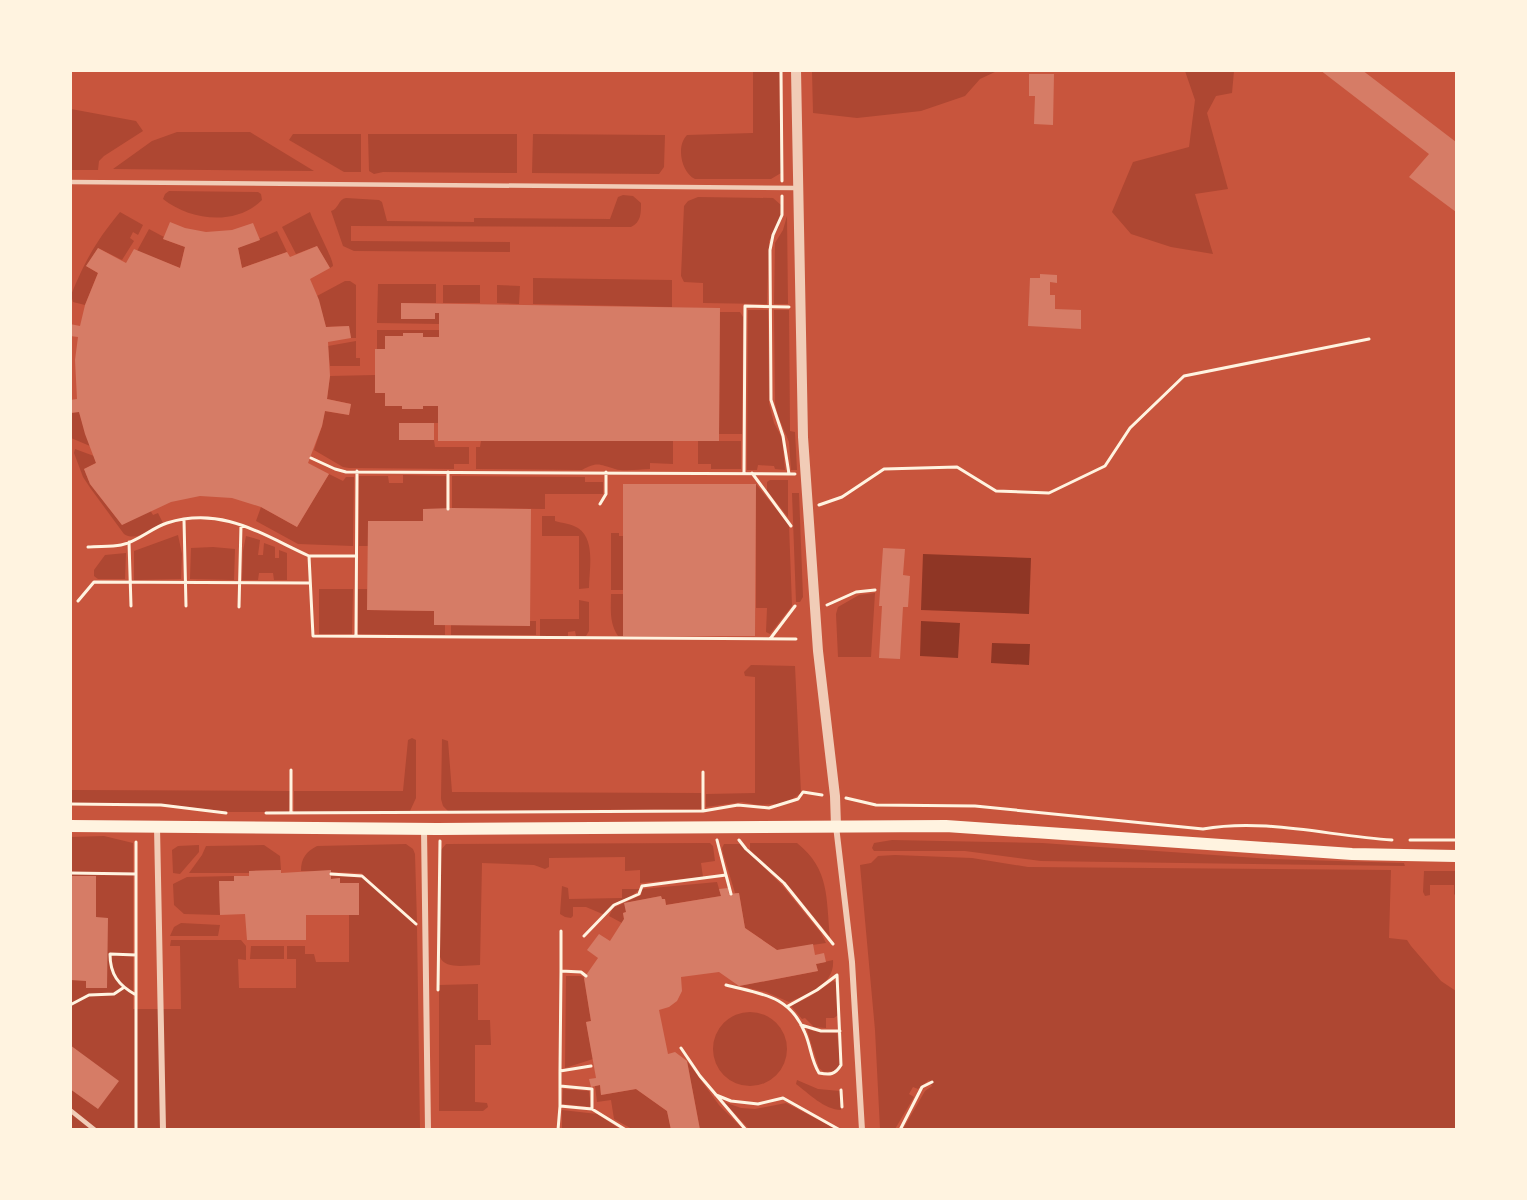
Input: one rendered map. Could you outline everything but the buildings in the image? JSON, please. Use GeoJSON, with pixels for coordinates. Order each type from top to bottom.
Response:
{"type":"FeatureCollection","features":[{"type":"Feature","properties":{"kind":"main road"},"geometry":{"type":"LineString","coordinates":[[70,826],[424,829],[946,826],[1352,854],[1456,856]]}},
{"type":"Feature","properties":{"kind":"street"},"geometry":{"type":"LineString","coordinates":[[796,70],[803,436],[807,509],[818,651],[852,962],[862,1130]]}},
{"type":"Feature","properties":{"kind":"street"},"geometry":{"type":"LineString","coordinates":[[157,827],[163,1130]]}},
{"type":"Feature","properties":{"kind":"street"},"geometry":{"type":"LineString","coordinates":[[424,829],[428,1130]]}},
{"type":"Feature","properties":{"kind":"lane"},"geometry":{"type":"LineString","coordinates":[[70,182],[799,188]]}},
{"type":"Feature","properties":{"kind":"lane"},"geometry":{"type":"LineString","coordinates":[[70,1110],[95,1130]]}},
{"type":"Feature","properties":{"kind":"path"},"geometry":{"type":"LineString","coordinates":[[781,70],[782,163]]}},
{"type":"Feature","properties":{"kind":"path"},"geometry":{"type":"LineString","coordinates":[[311,458],[340,471],[789,474],[783,436],[771,400],[770,250],[773,235],[782,215]]}},
{"type":"Feature","properties":{"kind":"path"},"geometry":{"type":"LineString","coordinates":[[744,473],[745,306],[791,307]]}},
{"type":"Feature","properties":{"kind":"path"},"geometry":{"type":"LineString","coordinates":[[819,505],[842,496],[884,469],[957,467],[996,491],[1049,493],[1105,466],[1130,428],[1184,376],[1369,339]]}},
{"type":"Feature","properties":{"kind":"path"},"geometry":{"type":"LineString","coordinates":[[356,636],[357,471]]}},
{"type":"Feature","properties":{"kind":"path"},"geometry":{"type":"LineString","coordinates":[[448,472],[448,509]]}},
{"type":"Feature","properties":{"kind":"path"},"geometry":{"type":"LineString","coordinates":[[600,504],[606,494],[606,472]]}},
{"type":"Feature","properties":{"kind":"path"},"geometry":{"type":"LineString","coordinates":[[752,473],[791,526]]}},
{"type":"Feature","properties":{"kind":"path"},"geometry":{"type":"LineString","coordinates":[[88,547],[121,545],[166,523],[201,518],[224,519],[241,524],[309,556],[356,556]]}},
{"type":"Feature","properties":{"kind":"path"},"geometry":{"type":"LineString","coordinates":[[184,520],[186,606]]}},
{"type":"Feature","properties":{"kind":"path"},"geometry":{"type":"LineString","coordinates":[[239,607],[241,524]]}},
{"type":"Feature","properties":{"kind":"path"},"geometry":{"type":"LineString","coordinates":[[129,542],[131,606]]}},
{"type":"Feature","properties":{"kind":"path"},"geometry":{"type":"LineString","coordinates":[[309,556],[313,636],[796,639]]}},
{"type":"Feature","properties":{"kind":"path"},"geometry":{"type":"LineString","coordinates":[[78,601],[94,582],[310,583]]}},
{"type":"Feature","properties":{"kind":"path"},"geometry":{"type":"LineString","coordinates":[[827,605],[856,592],[875,590]]}},
{"type":"Feature","properties":{"kind":"path"},"geometry":{"type":"LineString","coordinates":[[770,639],[795,606]]}},
{"type":"Feature","properties":{"kind":"path"},"geometry":{"type":"LineString","coordinates":[[291,770],[291,813]]}},
{"type":"Feature","properties":{"kind":"path"},"geometry":{"type":"LineString","coordinates":[[703,772],[703,811]]}},
{"type":"Feature","properties":{"kind":"path"},"geometry":{"type":"LineString","coordinates":[[260,813],[703,811],[738,805],[775,807],[798,799],[803,792]]}},
{"type":"Feature","properties":{"kind":"path"},"geometry":{"type":"LineString","coordinates":[[861,800],[876,805],[975,806],[1203,829],[1228,824],[1255,825],[1361,838],[1456,840]]}},
{"type":"Feature","properties":{"kind":"path"},"geometry":{"type":"LineString","coordinates":[[70,804],[160,805],[228,813]]}},
{"type":"Feature","properties":{"kind":"path"},"geometry":{"type":"LineString","coordinates":[[717,840],[731,894]]}},
{"type":"Feature","properties":{"kind":"path"},"geometry":{"type":"LineString","coordinates":[[739,840],[784,883],[833,945]]}},
{"type":"Feature","properties":{"kind":"path"},"geometry":{"type":"LineString","coordinates":[[438,995],[440,841]]}},
{"type":"Feature","properties":{"kind":"path"},"geometry":{"type":"LineString","coordinates":[[136,842],[136,1130]]}},
{"type":"Feature","properties":{"kind":"path"},"geometry":{"type":"LineString","coordinates":[[70,873],[136,874]]}},
{"type":"Feature","properties":{"kind":"path"},"geometry":{"type":"LineString","coordinates":[[332,874],[362,876],[417,925]]}},
{"type":"Feature","properties":{"kind":"path"},"geometry":{"type":"LineString","coordinates":[[584,936],[614,905],[639,894],[642,886],[726,875]]}},
{"type":"Feature","properties":{"kind":"path"},"geometry":{"type":"LineString","coordinates":[[558,1130],[561,931]]}},
{"type":"Feature","properties":{"kind":"path"},"geometry":{"type":"LineString","coordinates":[[136,955],[110,954],[110,965],[114,977],[123,988],[136,995]]}},
{"type":"Feature","properties":{"kind":"path"},"geometry":{"type":"LineString","coordinates":[[561,971],[581,972],[585,976]]}},
{"type":"Feature","properties":{"kind":"path"},"geometry":{"type":"LineString","coordinates":[[726,985],[771,996],[788,1005],[797,1016],[806,1035],[812,1062],[819,1073],[831,1075],[837,1071],[841,1065],[837,975],[817,990],[788,1005]]}},
{"type":"Feature","properties":{"kind":"path"},"geometry":{"type":"LineString","coordinates":[[70,1005],[89,995],[114,994],[123,988]]}},
{"type":"Feature","properties":{"kind":"path"},"geometry":{"type":"LineString","coordinates":[[89,989],[89,995]]}},
{"type":"Feature","properties":{"kind":"path"},"geometry":{"type":"LineString","coordinates":[[801,1025],[820,1031],[840,1031]]}},
{"type":"Feature","properties":{"kind":"path"},"geometry":{"type":"LineString","coordinates":[[681,1048],[746,1130]]}},
{"type":"Feature","properties":{"kind":"path"},"geometry":{"type":"LineString","coordinates":[[560,1071],[591,1066]]}},
{"type":"Feature","properties":{"kind":"path"},"geometry":{"type":"LineString","coordinates":[[900,1130],[922,1087],[932,1082]]}},
{"type":"Feature","properties":{"kind":"path"},"geometry":{"type":"LineString","coordinates":[[560,1086],[592,1088],[592,1109]]}},
{"type":"Feature","properties":{"kind":"path"},"geometry":{"type":"LineString","coordinates":[[841,1090],[842,1107]]}},
{"type":"Feature","properties":{"kind":"path"},"geometry":{"type":"LineString","coordinates":[[716,1095],[731,1101],[758,1104],[783,1098],[840,1130]]}},
{"type":"Feature","properties":{"kind":"path"},"geometry":{"type":"LineString","coordinates":[[560,1106],[592,1109],[626,1130]]}},
{"type":"Feature","properties":{"kind":"shaded area"},"geometry":{"type":"Polygon","coordinates":[[[812,70],[997,71],[980,79],[965,96],[921,111],[857,118],[813,113],[812,70]]]}},
{"type":"Feature","properties":{"kind":"shaded area"},"geometry":{"type":"Polygon","coordinates":[[[753,71],[779,71],[781,173],[771,179],[695,179],[690,176],[683,165],[681,152],[687,135],[753,133],[753,71]]]}},
{"type":"Feature","properties":{"kind":"shaded area"},"geometry":{"type":"Polygon","coordinates":[[[1185,71],[1234,71],[1232,93],[1216,96],[1207,113],[1228,189],[1195,194],[1213,254],[1171,247],[1131,234],[1112,212],[1133,162],[1189,147],[1195,100],[1185,71]]]}},
{"type":"Feature","properties":{"kind":"shaded area"},"geometry":{"type":"Polygon","coordinates":[[[71,109],[136,121],[143,131],[104,156],[99,161],[98,170],[71,170],[71,109]]]}},
{"type":"Feature","properties":{"kind":"shaded area"},"geometry":{"type":"Polygon","coordinates":[[[177,132],[250,132],[314,171],[113,169],[152,141],[177,132]]]}},
{"type":"Feature","properties":{"kind":"shaded area"},"geometry":{"type":"Polygon","coordinates":[[[293,134],[361,134],[361,172],[344,172],[289,140],[293,134]]]}},
{"type":"Feature","properties":{"kind":"shaded area"},"geometry":{"type":"Polygon","coordinates":[[[368,134],[517,134],[517,173],[383,172],[374,174],[369,171],[368,134]]]}},
{"type":"Feature","properties":{"kind":"shaded area"},"geometry":{"type":"Polygon","coordinates":[[[533,134],[665,135],[664,167],[659,174],[532,173],[533,134]]]}},
{"type":"Feature","properties":{"kind":"shaded area"},"geometry":{"type":"Polygon","coordinates":[[[169,191],[258,192],[262,200],[240,214],[213,218],[187,212],[174,206],[163,199],[169,191]]]}},
{"type":"Feature","properties":{"kind":"shaded area"},"geometry":{"type":"Polygon","coordinates":[[[633,196],[641,203],[639,220],[631,227],[351,226],[351,241],[510,242],[510,252],[354,251],[343,246],[331,211],[346,198],[379,200],[382,202],[387,221],[474,222],[474,218],[610,219],[618,197],[633,196]]]}},
{"type":"Feature","properties":{"kind":"shaded area"},"geometry":{"type":"Polygon","coordinates":[[[698,197],[773,198],[781,205],[779,227],[769,241],[767,304],[703,303],[703,283],[684,282],[681,276],[684,206],[688,201],[698,197]]]}},
{"type":"Feature","properties":{"kind":"shaded area"},"geometry":{"type":"Polygon","coordinates":[[[120,212],[143,225],[138,235],[133,232],[130,238],[134,241],[122,260],[98,248],[86,266],[98,273],[85,305],[73,302],[71,295],[86,261],[120,212]]]}},
{"type":"Feature","properties":{"kind":"shaded area"},"geometry":{"type":"Polygon","coordinates":[[[310,212],[332,262],[333,266],[330,268],[317,246],[296,254],[282,227],[310,212]]]}},
{"type":"Feature","properties":{"kind":"shaded area"},"geometry":{"type":"Polygon","coordinates":[[[787,216],[788,304],[774,304],[775,243],[783,230],[787,216]]]}},
{"type":"Feature","properties":{"kind":"shaded area"},"geometry":{"type":"Polygon","coordinates":[[[149,229],[164,237],[163,239],[185,247],[180,268],[137,251],[149,229]]]}},
{"type":"Feature","properties":{"kind":"shaded area"},"geometry":{"type":"Polygon","coordinates":[[[277,231],[287,252],[242,268],[238,248],[277,231]]]}},
{"type":"Feature","properties":{"kind":"shaded area"},"geometry":{"type":"Polygon","coordinates":[[[533,278],[672,280],[672,307],[533,304],[533,278]]]}},
{"type":"Feature","properties":{"kind":"shaded area"},"geometry":{"type":"Polygon","coordinates":[[[345,281],[356,285],[356,338],[351,338],[349,326],[326,327],[317,296],[345,281]]]}},
{"type":"Feature","properties":{"kind":"shaded area"},"geometry":{"type":"Polygon","coordinates":[[[378,284],[436,284],[436,303],[401,303],[401,318],[435,319],[435,313],[439,313],[439,324],[377,323],[378,284]]]}},
{"type":"Feature","properties":{"kind":"shaded area"},"geometry":{"type":"Polygon","coordinates":[[[443,285],[480,285],[480,303],[443,303],[443,285]]]}},
{"type":"Feature","properties":{"kind":"shaded area"},"geometry":{"type":"Polygon","coordinates":[[[497,285],[520,286],[519,304],[497,303],[497,285]]]}},
{"type":"Feature","properties":{"kind":"shaded area"},"geometry":{"type":"Polygon","coordinates":[[[748,310],[768,310],[769,403],[774,423],[782,438],[785,470],[775,469],[774,466],[758,465],[757,470],[747,470],[748,310]]]}},
{"type":"Feature","properties":{"kind":"shaded area"},"geometry":{"type":"Polygon","coordinates":[[[774,310],[789,310],[790,431],[795,432],[797,470],[791,470],[789,442],[775,403],[774,310]]]}},
{"type":"Feature","properties":{"kind":"shaded area"},"geometry":{"type":"Polygon","coordinates":[[[720,312],[740,312],[743,317],[742,434],[719,434],[720,312]]]}},
{"type":"Feature","properties":{"kind":"shaded area"},"geometry":{"type":"Polygon","coordinates":[[[377,330],[439,330],[439,337],[423,337],[422,333],[385,336],[385,349],[377,349],[377,330]]]}},
{"type":"Feature","properties":{"kind":"shaded area"},"geometry":{"type":"Polygon","coordinates":[[[356,341],[356,358],[360,358],[360,366],[330,366],[328,346],[356,341]]]}},
{"type":"Feature","properties":{"kind":"shaded area"},"geometry":{"type":"Polygon","coordinates":[[[375,375],[375,392],[385,393],[385,406],[423,409],[423,406],[438,406],[438,423],[399,423],[399,440],[434,440],[435,447],[469,447],[469,464],[454,464],[454,469],[349,468],[343,467],[314,450],[325,411],[349,415],[351,404],[327,399],[330,376],[375,375]]]}},
{"type":"Feature","properties":{"kind":"shaded area"},"geometry":{"type":"Polygon","coordinates":[[[79,412],[90,446],[71,438],[71,413],[79,412]]]}},
{"type":"Feature","properties":{"kind":"shaded area"},"geometry":{"type":"Polygon","coordinates":[[[481,441],[673,441],[673,464],[650,463],[650,469],[628,470],[599,465],[592,465],[582,470],[476,469],[476,447],[480,447],[481,441]]]}},
{"type":"Feature","properties":{"kind":"shaded area"},"geometry":{"type":"Polygon","coordinates":[[[698,441],[741,441],[741,469],[711,469],[711,464],[698,464],[698,441]]]}},
{"type":"Feature","properties":{"kind":"shaded area"},"geometry":{"type":"Polygon","coordinates":[[[75,449],[94,456],[96,463],[84,469],[90,484],[122,525],[150,510],[153,515],[158,513],[163,523],[139,536],[124,534],[83,477],[74,453],[75,449]]]}},
{"type":"Feature","properties":{"kind":"shaded area"},"geometry":{"type":"Polygon","coordinates":[[[329,474],[343,481],[346,477],[354,477],[353,546],[298,544],[256,521],[261,507],[297,527],[329,474]]]}},
{"type":"Feature","properties":{"kind":"shaded area"},"geometry":{"type":"Polygon","coordinates":[[[403,475],[446,476],[446,509],[423,509],[423,521],[368,521],[368,546],[359,546],[359,476],[388,476],[389,483],[403,483],[403,475]]]}},
{"type":"Feature","properties":{"kind":"shaded area"},"geometry":{"type":"Polygon","coordinates":[[[452,476],[585,477],[585,482],[603,482],[603,494],[545,494],[545,509],[452,508],[452,476]]]}},
{"type":"Feature","properties":{"kind":"shaded area"},"geometry":{"type":"Polygon","coordinates":[[[788,480],[788,517],[767,491],[767,482],[788,480]]]}},
{"type":"Feature","properties":{"kind":"shaded area"},"geometry":{"type":"Polygon","coordinates":[[[756,484],[789,525],[792,606],[770,634],[766,632],[767,608],[756,608],[756,484]]]}},
{"type":"Feature","properties":{"kind":"shaded area"},"geometry":{"type":"Polygon","coordinates":[[[792,493],[799,493],[803,597],[800,602],[796,602],[792,493]]]}},
{"type":"Feature","properties":{"kind":"shaded area"},"geometry":{"type":"Polygon","coordinates":[[[542,516],[555,516],[555,521],[576,527],[584,533],[590,556],[589,588],[579,589],[579,536],[542,536],[542,516]]]}},
{"type":"Feature","properties":{"kind":"shaded area"},"geometry":{"type":"Polygon","coordinates":[[[611,533],[619,533],[619,536],[623,536],[623,590],[611,590],[611,533]]]}},
{"type":"Feature","properties":{"kind":"shaded area"},"geometry":{"type":"Polygon","coordinates":[[[178,535],[182,554],[181,579],[134,580],[134,551],[178,535]]]}},
{"type":"Feature","properties":{"kind":"shaded area"},"geometry":{"type":"Polygon","coordinates":[[[246,536],[260,540],[258,555],[263,555],[264,543],[275,547],[275,558],[279,558],[279,550],[287,553],[287,580],[274,580],[273,573],[259,573],[258,580],[242,580],[246,536]]]}},
{"type":"Feature","properties":{"kind":"shaded area"},"geometry":{"type":"Polygon","coordinates":[[[191,548],[235,549],[234,580],[190,579],[191,548]]]}},
{"type":"Feature","properties":{"kind":"shaded area"},"geometry":{"type":"Polygon","coordinates":[[[126,553],[125,579],[98,579],[94,576],[94,570],[105,555],[126,553]]]}},
{"type":"Feature","properties":{"kind":"shaded area"},"geometry":{"type":"Polygon","coordinates":[[[923,554],[1031,558],[1029,614],[921,610],[923,554]]]}},
{"type":"Feature","properties":{"kind":"shaded area"},"geometry":{"type":"Polygon","coordinates":[[[319,589],[353,589],[352,634],[319,634],[319,589]]]}},
{"type":"Feature","properties":{"kind":"shaded area"},"geometry":{"type":"Polygon","coordinates":[[[358,589],[367,589],[368,610],[434,611],[445,625],[445,635],[358,634],[358,589]]]}},
{"type":"Feature","properties":{"kind":"shaded area"},"geometry":{"type":"Polygon","coordinates":[[[875,593],[871,657],[838,657],[836,614],[838,607],[859,595],[875,593]]]}},
{"type":"Feature","properties":{"kind":"shaded area"},"geometry":{"type":"Polygon","coordinates":[[[611,594],[623,594],[623,636],[618,636],[613,626],[611,594]]]}},
{"type":"Feature","properties":{"kind":"shaded area"},"geometry":{"type":"Polygon","coordinates":[[[579,600],[589,602],[589,631],[586,636],[576,636],[575,631],[568,632],[568,636],[540,636],[540,619],[579,619],[579,600]]]}},
{"type":"Feature","properties":{"kind":"shaded area"},"geometry":{"type":"Polygon","coordinates":[[[530,621],[536,621],[536,635],[451,635],[451,625],[529,626],[530,621]]]}},
{"type":"Feature","properties":{"kind":"shaded area"},"geometry":{"type":"Polygon","coordinates":[[[921,621],[960,623],[958,658],[920,656],[921,621]]]}},
{"type":"Feature","properties":{"kind":"shaded area"},"geometry":{"type":"Polygon","coordinates":[[[992,643],[1030,644],[1029,665],[991,663],[992,643]]]}},
{"type":"Feature","properties":{"kind":"shaded area"},"geometry":{"type":"Polygon","coordinates":[[[751,665],[795,666],[801,793],[789,801],[778,804],[758,805],[742,802],[706,807],[706,794],[755,793],[755,677],[745,676],[744,672],[751,665]]]}},
{"type":"Feature","properties":{"kind":"shaded area"},"geometry":{"type":"Polygon","coordinates":[[[412,738],[416,740],[416,798],[410,811],[294,812],[294,791],[403,791],[408,740],[412,738]]]}},
{"type":"Feature","properties":{"kind":"shaded area"},"geometry":{"type":"Polygon","coordinates":[[[442,739],[448,741],[452,792],[701,793],[702,809],[448,811],[441,799],[442,739]]]}},
{"type":"Feature","properties":{"kind":"shaded area"},"geometry":{"type":"Polygon","coordinates":[[[71,790],[290,791],[289,812],[229,812],[163,804],[71,803],[71,790]]]}},
{"type":"Feature","properties":{"kind":"shaded area"},"geometry":{"type":"Polygon","coordinates":[[[104,836],[133,843],[133,1009],[181,1009],[180,946],[170,946],[171,940],[241,940],[246,946],[246,960],[238,959],[239,988],[296,988],[296,959],[287,959],[287,946],[305,946],[305,954],[314,954],[316,962],[349,962],[349,915],[359,915],[359,883],[340,883],[340,878],[331,879],[331,876],[362,877],[417,927],[420,1129],[71,1129],[70,837],[104,836]]]}},
{"type":"Feature","properties":{"kind":"shaded area"},"geometry":{"type":"Polygon","coordinates":[[[892,840],[1042,843],[1271,859],[1404,863],[1405,866],[1041,861],[965,851],[874,851],[872,848],[874,843],[892,840]]]}},
{"type":"Feature","properties":{"kind":"shaded area"},"geometry":{"type":"Polygon","coordinates":[[[710,843],[713,846],[715,861],[701,863],[703,877],[640,883],[640,870],[625,871],[625,857],[549,858],[549,867],[545,869],[534,865],[482,863],[480,965],[451,965],[440,957],[441,850],[446,844],[710,843]]]}},
{"type":"Feature","properties":{"kind":"shaded area"},"geometry":{"type":"Polygon","coordinates":[[[750,843],[797,843],[808,853],[816,863],[824,885],[830,937],[792,890],[750,850],[750,843]]]}},
{"type":"Feature","properties":{"kind":"shaded area"},"geometry":{"type":"Polygon","coordinates":[[[406,844],[413,849],[415,854],[417,923],[361,873],[301,871],[305,856],[317,846],[406,844]]]}},
{"type":"Feature","properties":{"kind":"shaded area"},"geometry":{"type":"Polygon","coordinates":[[[724,844],[740,844],[781,884],[821,933],[826,943],[777,950],[745,928],[739,893],[735,893],[723,853],[724,844]]]}},
{"type":"Feature","properties":{"kind":"shaded area"},"geometry":{"type":"Polygon","coordinates":[[[199,845],[199,852],[180,874],[173,873],[172,850],[178,846],[199,845]]]}},
{"type":"Feature","properties":{"kind":"shaded area"},"geometry":{"type":"Polygon","coordinates":[[[264,845],[280,856],[281,870],[249,871],[249,873],[189,873],[206,846],[264,845]]]}},
{"type":"Feature","properties":{"kind":"shaded area"},"geometry":{"type":"Polygon","coordinates":[[[878,856],[972,858],[1028,867],[1391,870],[1389,938],[1407,940],[1441,981],[1456,991],[1456,1129],[903,1129],[925,1091],[932,1086],[929,1080],[918,1089],[913,1087],[909,1094],[914,1097],[895,1129],[880,1129],[875,1030],[860,865],[871,863],[878,856]]]}},
{"type":"Feature","properties":{"kind":"shaded area"},"geometry":{"type":"Polygon","coordinates":[[[1424,871],[1456,871],[1456,896],[1454,885],[1430,885],[1430,895],[1425,896],[1423,892],[1424,871]]]}},
{"type":"Feature","properties":{"kind":"shaded area"},"geometry":{"type":"Polygon","coordinates":[[[234,876],[234,881],[219,882],[220,915],[184,914],[174,905],[173,884],[187,877],[234,876]]]}},
{"type":"Feature","properties":{"kind":"shaded area"},"geometry":{"type":"Polygon","coordinates":[[[717,882],[721,896],[666,905],[665,899],[661,896],[625,903],[626,912],[623,913],[622,923],[609,916],[613,908],[641,895],[642,889],[717,882]]]}},
{"type":"Feature","properties":{"kind":"shaded area"},"geometry":{"type":"Polygon","coordinates":[[[562,886],[568,888],[569,899],[622,898],[622,889],[640,889],[630,897],[615,903],[605,915],[586,907],[573,907],[571,918],[560,914],[562,886]]]}},
{"type":"Feature","properties":{"kind":"shaded area"},"geometry":{"type":"Polygon","coordinates":[[[181,923],[220,925],[218,936],[170,936],[174,927],[181,923]]]}},
{"type":"Feature","properties":{"kind":"shaded area"},"geometry":{"type":"Polygon","coordinates":[[[251,946],[284,946],[284,959],[250,959],[251,946]]]}},
{"type":"Feature","properties":{"kind":"shaded area"},"geometry":{"type":"Polygon","coordinates":[[[833,960],[830,976],[825,982],[812,992],[789,1002],[766,992],[739,986],[818,971],[816,964],[833,960]]]}},
{"type":"Feature","properties":{"kind":"shaded area"},"geometry":{"type":"Polygon","coordinates":[[[566,976],[584,978],[591,1021],[586,1022],[593,1059],[565,1068],[566,976]]]}},
{"type":"Feature","properties":{"kind":"shaded area"},"geometry":{"type":"Polygon","coordinates":[[[833,981],[836,982],[838,1015],[834,1018],[826,1018],[826,1028],[814,1027],[805,1018],[802,1019],[791,1006],[833,981]]]}},
{"type":"Feature","properties":{"kind":"shaded area"},"geometry":{"type":"Polygon","coordinates":[[[478,984],[478,1020],[490,1020],[491,1045],[475,1045],[475,1102],[487,1103],[488,1107],[483,1111],[439,1111],[439,985],[478,984]]]}},
{"type":"Feature","properties":{"kind":"shaded area"},"geometry":{"type":"Polygon","coordinates":[[[750,1012],[764,1015],[776,1023],[784,1035],[787,1049],[784,1063],[776,1075],[764,1083],[750,1086],[736,1083],[724,1075],[716,1063],[713,1049],[716,1035],[724,1023],[736,1015],[750,1012]]]}},
{"type":"Feature","properties":{"kind":"shaded area"},"geometry":{"type":"Polygon","coordinates":[[[806,1027],[813,1031],[837,1033],[841,1064],[836,1071],[824,1072],[819,1068],[806,1027]]]}},
{"type":"Feature","properties":{"kind":"shaded area"},"geometry":{"type":"Polygon","coordinates":[[[687,1061],[719,1105],[743,1129],[700,1129],[687,1061]]]}},
{"type":"Feature","properties":{"kind":"shaded area"},"geometry":{"type":"Polygon","coordinates":[[[797,1080],[818,1089],[840,1091],[841,1110],[829,1107],[817,1100],[796,1084],[797,1080]]]}},
{"type":"Feature","properties":{"kind":"shaded area"},"geometry":{"type":"Polygon","coordinates":[[[600,1085],[601,1095],[636,1089],[667,1111],[671,1129],[632,1129],[614,1119],[611,1100],[597,1102],[595,1086],[600,1085]]]}},
{"type":"Feature","properties":{"kind":"shaded area"},"geometry":{"type":"Polygon","coordinates":[[[563,1089],[589,1091],[591,1107],[562,1104],[563,1089]]]}},
{"type":"Feature","properties":{"kind":"shaded area"},"geometry":{"type":"Polygon","coordinates":[[[724,1102],[741,1108],[755,1109],[786,1103],[836,1129],[749,1129],[724,1102]]]}},
{"type":"Feature","properties":{"kind":"shaded area"},"geometry":{"type":"Polygon","coordinates":[[[562,1110],[597,1114],[620,1129],[562,1129],[562,1110]]]}}]}
